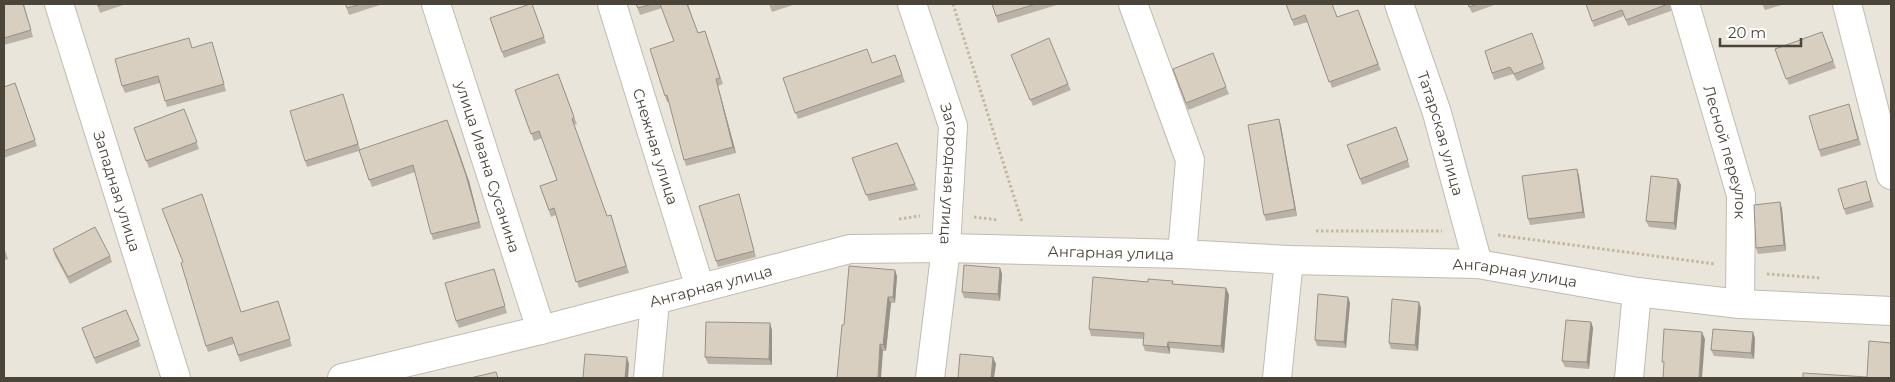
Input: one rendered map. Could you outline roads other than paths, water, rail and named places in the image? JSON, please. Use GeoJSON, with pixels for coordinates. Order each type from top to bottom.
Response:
{"type":"FeatureCollection","features":[{"type":"Feature","properties":{"kind":"street","name":"Западная улица"},"geometry":{"type":"LineString","coordinates":[[59,4],[176,378]]}},
{"type":"Feature","properties":{"kind":"street","name":"улица Ивана Сусанина"},"geometry":{"type":"LineString","coordinates":[[436,4],[541,330]]}},
{"type":"Feature","properties":{"kind":"street","name":"Снежная улица"},"geometry":{"type":"LineString","coordinates":[[612,4],[700,288]]}},
{"type":"Feature","properties":{"kind":"street","name":"Загородная улица"},"geometry":{"type":"LineString","coordinates":[[912,4],[953,126],[946,248],[930,378]]}},
{"type":"Feature","properties":{"kind":"street"},"geometry":{"type":"LineString","coordinates":[[1134,4],[1190,160],[1182,254]]}},
{"type":"Feature","properties":{"kind":"street","name":"Татарская улица"},"geometry":{"type":"LineString","coordinates":[[1399,4],[1437,113],[1478,264]]}},
{"type":"Feature","properties":{"kind":"street","name":"Лесной переулок"},"geometry":{"type":"LineString","coordinates":[[1686,4],[1741,195],[1740,304]]}},
{"type":"Feature","properties":{"kind":"street"},"geometry":{"type":"LineString","coordinates":[[1847,4],[1891,175]]}},
{"type":"Feature","properties":{"kind":"street","name":"Ангарная улица"},"geometry":{"type":"LineString","coordinates":[[342,378],[541,330],[850,249],[946,248],[1182,254],[1288,260],[1478,264],[1637,292],[1740,304],[1891,311]]}},
{"type":"Feature","properties":{"kind":"street"},"geometry":{"type":"LineString","coordinates":[[1277,378],[1288,260]]}},
{"type":"Feature","properties":{"kind":"street"},"geometry":{"type":"LineString","coordinates":[[1629,378],[1637,292]]}},
{"type":"Feature","properties":{"kind":"street"},"geometry":{"type":"LineString","coordinates":[[648,378],[655,301]]}}]}
